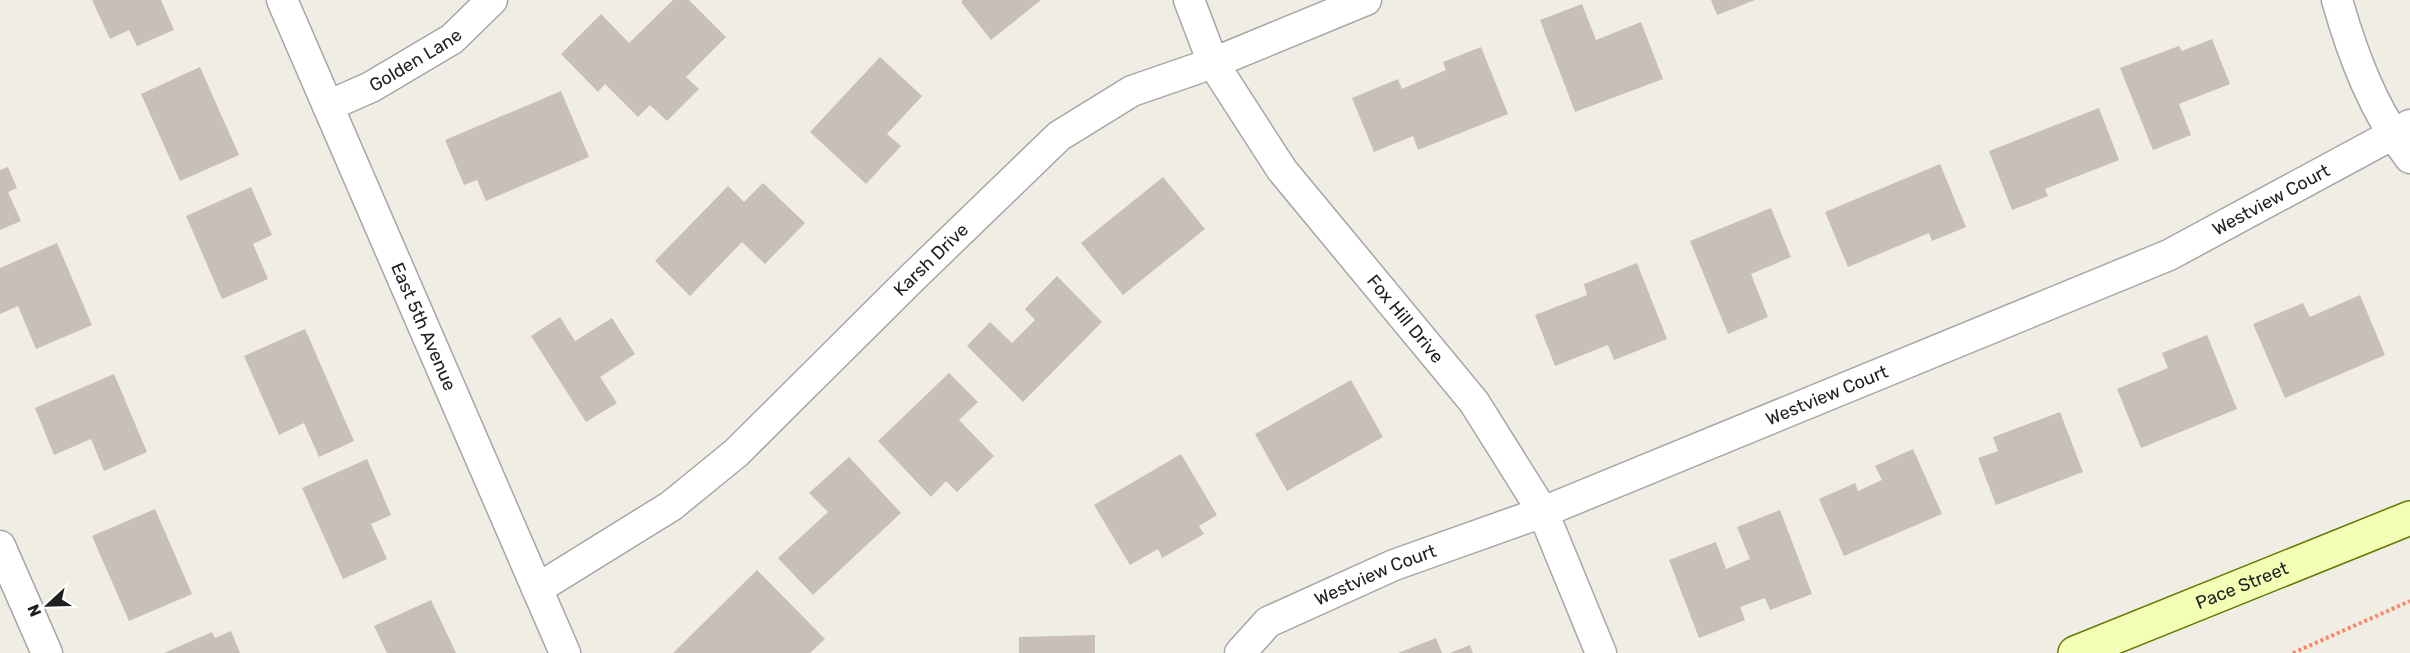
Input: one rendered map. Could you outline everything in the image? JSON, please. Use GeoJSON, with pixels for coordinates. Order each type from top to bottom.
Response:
{"type":"FeatureCollection","features":[{"type":"Feature","properties":{"kind":"main road","name":"Pace Street"},"geometry":{"type":"LineString","coordinates":[[2077,652],[2410,518]]}},
{"type":"Feature","properties":{"kind":"street","name":"East 5th Avenue"},"geometry":{"type":"LineString","coordinates":[[282,0],[565,653]]}},
{"type":"Feature","properties":{"kind":"street","name":"Golden Lane"},"geometry":{"type":"LineString","coordinates":[[328,106],[371,87],[452,39],[492,0]]}},
{"type":"Feature","properties":{"kind":"street","name":"Fox Hill Drive"},"geometry":{"type":"LineString","coordinates":[[1189,0],[1213,63],[1282,170],[1474,402],[1544,512],[1601,653]]}},
{"type":"Feature","properties":{"kind":"street","name":"Karsh Drive"},"geometry":{"type":"LineString","coordinates":[[537,589],[671,506],[736,453],[1059,136],[1132,91],[1213,63],[1366,0]]}},
{"type":"Feature","properties":{"kind":"street"},"geometry":{"type":"LineString","coordinates":[[2337,0],[2351,48],[2404,139]]}},
{"type":"Feature","properties":{"kind":"street","name":"Westview Court"},"geometry":{"type":"LineString","coordinates":[[1240,653],[1268,622],[1394,566],[1544,512],[2169,255],[2404,139]]}},
{"type":"Feature","properties":{"kind":"street"},"geometry":{"type":"LineString","coordinates":[[0,546],[47,653]]}},
{"type":"Feature","properties":{"kind":"path"},"geometry":{"type":"LineString","coordinates":[[2293,653],[2410,601]]}},
{"type":"Feature","properties":{"kind":"building"},"geometry":{"type":"Polygon","coordinates":[[[92,0],[161,0],[174,30],[137,46],[129,30],[110,39],[92,0]]]}},
{"type":"Feature","properties":{"kind":"building"},"geometry":{"type":"Polygon","coordinates":[[[673,0],[689,0],[726,37],[686,77],[699,89],[667,121],[650,105],[638,117],[605,84],[598,92],[561,54],[601,14],[629,43],[673,0]]]}},
{"type":"Feature","properties":{"kind":"building"},"geometry":{"type":"Polygon","coordinates":[[[963,0],[1041,0],[991,40],[961,2],[963,0]]]}},
{"type":"Feature","properties":{"kind":"building"},"geometry":{"type":"Polygon","coordinates":[[[1711,0],[1755,0],[1717,15],[1711,0]]]}},
{"type":"Feature","properties":{"kind":"building"},"geometry":{"type":"Polygon","coordinates":[[[1582,4],[1596,40],[1641,22],[1663,79],[1575,112],[1540,20],[1582,4]]]}},
{"type":"Feature","properties":{"kind":"building"},"geometry":{"type":"Polygon","coordinates":[[[2212,39],[2230,84],[2179,104],[2191,135],[2153,150],[2120,68],[2179,46],[2182,51],[2212,39]]]}},
{"type":"Feature","properties":{"kind":"building"},"geometry":{"type":"Polygon","coordinates":[[[1481,47],[1508,114],[1418,150],[1413,136],[1374,152],[1352,98],[1398,79],[1402,89],[1446,70],[1443,62],[1481,47]]]}},
{"type":"Feature","properties":{"kind":"building"},"geometry":{"type":"Polygon","coordinates":[[[880,57],[922,96],[887,134],[901,146],[866,184],[810,132],[880,57]]]}},
{"type":"Feature","properties":{"kind":"building"},"geometry":{"type":"Polygon","coordinates":[[[200,67],[239,155],[180,181],[141,94],[200,67]]]}},
{"type":"Feature","properties":{"kind":"building"},"geometry":{"type":"Polygon","coordinates":[[[561,91],[589,157],[486,201],[477,180],[464,185],[445,140],[561,91]]]}},
{"type":"Feature","properties":{"kind":"building"},"geometry":{"type":"Polygon","coordinates":[[[2099,108],[2119,160],[2045,189],[2048,196],[2012,210],[1989,151],[2099,108]]]}},
{"type":"Feature","properties":{"kind":"building"},"geometry":{"type":"Polygon","coordinates":[[[1940,164],[1966,227],[1932,241],[1929,233],[1848,267],[1825,212],[1940,164]]]}},
{"type":"Feature","properties":{"kind":"building"},"geometry":{"type":"Polygon","coordinates":[[[8,167],[17,188],[8,192],[21,221],[0,230],[0,170],[8,167]]]}},
{"type":"Feature","properties":{"kind":"building"},"geometry":{"type":"Polygon","coordinates":[[[1163,177],[1205,229],[1123,295],[1081,243],[1163,177]]]}},
{"type":"Feature","properties":{"kind":"building"},"geometry":{"type":"Polygon","coordinates":[[[763,183],[805,223],[765,264],[742,242],[690,296],[655,261],[728,186],[744,202],[763,183]]]}},
{"type":"Feature","properties":{"kind":"building"},"geometry":{"type":"Polygon","coordinates":[[[251,187],[272,235],[253,244],[268,279],[222,299],[186,216],[251,187]]]}},
{"type":"Feature","properties":{"kind":"building"},"geometry":{"type":"Polygon","coordinates":[[[1771,208],[1791,257],[1751,274],[1768,317],[1728,334],[1690,241],[1771,208]]]}},
{"type":"Feature","properties":{"kind":"building"},"geometry":{"type":"Polygon","coordinates":[[[57,243],[92,325],[36,349],[18,306],[0,314],[0,268],[57,243]]]}},
{"type":"Feature","properties":{"kind":"building"},"geometry":{"type":"Polygon","coordinates":[[[1637,263],[1667,339],[1614,360],[1608,345],[1555,366],[1535,315],[1587,295],[1584,284],[1637,263]]]}},
{"type":"Feature","properties":{"kind":"building"},"geometry":{"type":"Polygon","coordinates":[[[1057,276],[1102,322],[1023,402],[967,346],[990,322],[1012,343],[1035,320],[1025,309],[1057,276]]]}},
{"type":"Feature","properties":{"kind":"building"},"geometry":{"type":"Polygon","coordinates":[[[2360,295],[2385,355],[2285,398],[2253,324],[2303,303],[2310,317],[2360,295]]]}},
{"type":"Feature","properties":{"kind":"building"},"geometry":{"type":"Polygon","coordinates":[[[560,317],[575,341],[612,318],[635,354],[600,377],[617,403],[586,422],[531,336],[560,317]]]}},
{"type":"Feature","properties":{"kind":"building"},"geometry":{"type":"Polygon","coordinates":[[[305,329],[354,441],[319,457],[304,423],[279,435],[244,356],[305,329]]]}},
{"type":"Feature","properties":{"kind":"building"},"geometry":{"type":"Polygon","coordinates":[[[2207,335],[2237,409],[2141,448],[2117,389],[2168,368],[2162,353],[2207,335]]]}},
{"type":"Feature","properties":{"kind":"building"},"geometry":{"type":"Polygon","coordinates":[[[949,373],[978,402],[959,420],[994,456],[957,492],[946,481],[931,497],[878,441],[949,373]]]}},
{"type":"Feature","properties":{"kind":"building"},"geometry":{"type":"Polygon","coordinates":[[[114,374],[147,452],[104,471],[91,439],[54,455],[35,408],[114,374]]]}},
{"type":"Feature","properties":{"kind":"building"},"geometry":{"type":"Polygon","coordinates":[[[1351,380],[1383,437],[1287,491],[1255,434],[1351,380]]]}},
{"type":"Feature","properties":{"kind":"building"},"geometry":{"type":"Polygon","coordinates":[[[2060,412],[2083,472],[1996,505],[1978,458],[1998,451],[1993,437],[2060,412]]]}},
{"type":"Feature","properties":{"kind":"building"},"geometry":{"type":"Polygon","coordinates":[[[1913,449],[1942,514],[1844,556],[1819,499],[1855,483],[1858,491],[1882,480],[1875,466],[1913,449]]]}},
{"type":"Feature","properties":{"kind":"building"},"geometry":{"type":"Polygon","coordinates":[[[1181,454],[1217,515],[1199,526],[1204,534],[1162,558],[1158,549],[1130,565],[1094,505],[1181,454]]]}},
{"type":"Feature","properties":{"kind":"building"},"geometry":{"type":"Polygon","coordinates":[[[849,457],[901,513],[813,595],[778,558],[828,512],[809,493],[849,457]]]}},
{"type":"Feature","properties":{"kind":"building"},"geometry":{"type":"Polygon","coordinates":[[[367,459],[391,515],[371,524],[387,559],[343,579],[302,488],[367,459]]]}},
{"type":"Feature","properties":{"kind":"building"},"geometry":{"type":"Polygon","coordinates":[[[155,509],[192,594],[129,621],[92,536],[155,509]]]}},
{"type":"Feature","properties":{"kind":"building"},"geometry":{"type":"Polygon","coordinates":[[[1780,510],[1812,594],[1770,610],[1765,598],[1740,607],[1745,620],[1699,638],[1669,560],[1716,542],[1726,569],[1750,559],[1737,527],[1780,510]]]}},
{"type":"Feature","properties":{"kind":"building"},"geometry":{"type":"Polygon","coordinates":[[[757,570],[825,639],[810,653],[673,653],[757,570]]]}},
{"type":"Feature","properties":{"kind":"building"},"geometry":{"type":"Polygon","coordinates":[[[431,600],[456,653],[387,653],[374,626],[431,600]]]}},
{"type":"Feature","properties":{"kind":"building"},"geometry":{"type":"Polygon","coordinates":[[[231,631],[240,653],[164,653],[212,632],[215,638],[231,631]]]}},
{"type":"Feature","properties":{"kind":"building"},"geometry":{"type":"Polygon","coordinates":[[[1095,635],[1095,653],[1019,653],[1019,637],[1095,635]]]}},
{"type":"Feature","properties":{"kind":"building"},"geometry":{"type":"Polygon","coordinates":[[[1436,638],[1442,653],[1398,653],[1436,638]]]}},
{"type":"Feature","properties":{"kind":"building"},"geometry":{"type":"Polygon","coordinates":[[[1470,645],[1473,653],[1450,653],[1470,645]]]}}]}
